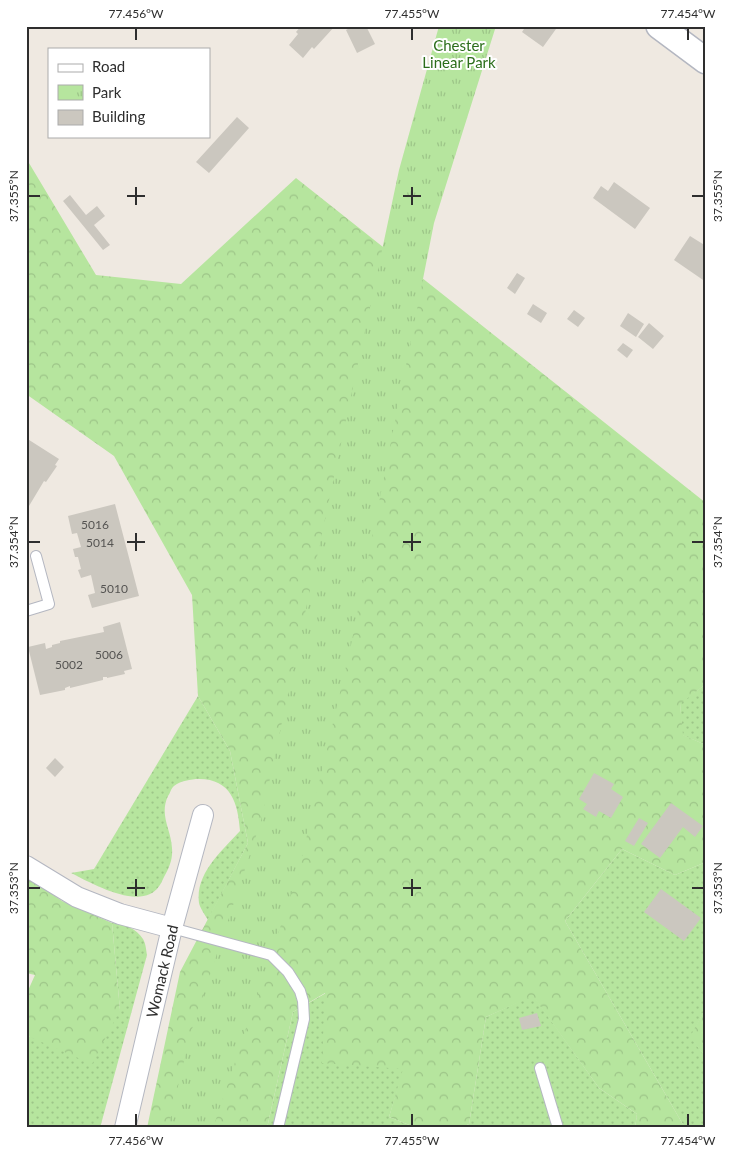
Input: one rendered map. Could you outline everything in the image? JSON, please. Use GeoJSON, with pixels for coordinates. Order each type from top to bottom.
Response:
{"type":"FeatureCollection","features":[{"type":"Feature","properties":{"kind":"street"},"geometry":{"type":"LineString","coordinates":[[659,26],[706,61]]}},
{"type":"Feature","properties":{"kind":"street","name":"Womack Road"},"geometry":{"type":"LineString","coordinates":[[125,1128],[172,928],[203,815]]}},
{"type":"Feature","properties":{"kind":"street"},"geometry":{"type":"LineString","coordinates":[[26,866],[77,897],[120,914],[172,928]]}},
{"type":"Feature","properties":{"kind":"lane"},"geometry":{"type":"LineString","coordinates":[[26,611],[49,604],[36,556]]}},
{"type":"Feature","properties":{"kind":"lane"},"geometry":{"type":"LineString","coordinates":[[172,928],[271,955],[288,972],[300,991],[303,1001],[304,1019],[278,1128]]}},
{"type":"Feature","properties":{"kind":"lane"},"geometry":{"type":"LineString","coordinates":[[540,1068],[558,1128]]}},
{"type":"Feature","properties":{"kind":"green space","name":"Chester Linear Park"},"geometry":{"type":"Polygon","coordinates":[[[439,26],[496,26],[434,223],[351,645],[298,874],[213,1128],[168,1128],[191,1032],[261,821],[399,170],[439,26]]]}},
{"type":"Feature","properties":{"kind":"green space"},"geometry":{"type":"Polygon","coordinates":[[[26,158],[96,275],[181,284],[296,178],[706,503],[706,684],[680,704],[683,735],[706,745],[706,862],[675,875],[622,849],[565,921],[685,1128],[635,1128],[637,1114],[599,1088],[533,996],[486,1017],[469,1124],[460,1128],[417,1128],[389,1117],[403,1069],[322,1063],[325,993],[293,1012],[267,1128],[147,1128],[180,972],[248,843],[230,751],[198,696],[192,595],[114,456],[26,394],[26,158]]]}},
{"type":"Feature","properties":{"kind":"green space"},"geometry":{"type":"Polygon","coordinates":[[[706,684],[706,745],[682,735],[680,703],[706,684]]]}},
{"type":"Feature","properties":{"kind":"green space"},"geometry":{"type":"Polygon","coordinates":[[[198,696],[230,751],[248,843],[208,920],[199,903],[201,882],[212,863],[240,831],[235,802],[226,788],[219,783],[196,779],[176,784],[173,787],[168,796],[165,809],[172,856],[162,882],[152,893],[141,896],[121,894],[99,887],[71,873],[94,869],[198,696]]]}},
{"type":"Feature","properties":{"kind":"green space"},"geometry":{"type":"Polygon","coordinates":[[[622,849],[675,875],[706,862],[706,1007],[691,1037],[706,1058],[706,1128],[685,1128],[565,921],[622,849]]]}},
{"type":"Feature","properties":{"kind":"green space"},"geometry":{"type":"Polygon","coordinates":[[[32,880],[62,901],[112,923],[120,1010],[92,1064],[30,1037],[26,1031],[26,995],[35,975],[26,973],[26,881],[32,880]]]}},
{"type":"Feature","properties":{"kind":"green space"},"geometry":{"type":"Polygon","coordinates":[[[112,923],[125,925],[137,932],[144,941],[147,955],[100,1128],[26,1128],[26,1031],[30,1037],[120,1010],[112,923]]]}},
{"type":"Feature","properties":{"kind":"green space"},"geometry":{"type":"Polygon","coordinates":[[[326,993],[404,1069],[389,1117],[417,1128],[267,1128],[293,1012],[326,993]]]}},
{"type":"Feature","properties":{"kind":"green space"},"geometry":{"type":"Polygon","coordinates":[[[533,995],[599,1088],[637,1114],[635,1128],[460,1128],[469,1124],[486,1017],[533,995]]]}},
{"type":"Feature","properties":{"kind":"green space"},"geometry":{"type":"Polygon","coordinates":[[[706,1007],[706,1058],[690,1037],[706,1007]]]}},
{"type":"Feature","properties":{"kind":"building"},"geometry":{"type":"Polygon","coordinates":[[[301,26],[335,26],[303,58],[289,45],[298,34],[296,32],[301,26]]]}},
{"type":"Feature","properties":{"kind":"building"},"geometry":{"type":"Polygon","coordinates":[[[353,26],[366,26],[375,44],[357,53],[346,30],[353,26]]]}},
{"type":"Feature","properties":{"kind":"building"},"geometry":{"type":"Polygon","coordinates":[[[526,26],[553,26],[556,29],[543,47],[522,32],[526,26]]]}},
{"type":"Feature","properties":{"kind":"building"},"geometry":{"type":"Polygon","coordinates":[[[237,117],[249,128],[209,173],[196,162],[237,117]]]}},
{"type":"Feature","properties":{"kind":"building"},"geometry":{"type":"Polygon","coordinates":[[[614,182],[650,208],[635,229],[593,198],[601,186],[608,191],[614,182]]]}},
{"type":"Feature","properties":{"kind":"building"},"geometry":{"type":"Polygon","coordinates":[[[70,195],[86,215],[97,206],[105,216],[94,225],[110,245],[103,250],[63,201],[70,195]]]}},
{"type":"Feature","properties":{"kind":"building"},"geometry":{"type":"Polygon","coordinates":[[[690,236],[706,246],[706,282],[674,260],[690,236]]]}},
{"type":"Feature","properties":{"kind":"building"},"geometry":{"type":"Polygon","coordinates":[[[517,273],[525,278],[515,294],[507,288],[517,273]]]}},
{"type":"Feature","properties":{"kind":"building"},"geometry":{"type":"Polygon","coordinates":[[[533,304],[547,313],[541,323],[527,314],[533,304]]]}},
{"type":"Feature","properties":{"kind":"building"},"geometry":{"type":"Polygon","coordinates":[[[574,310],[585,318],[578,327],[567,319],[574,310]]]}},
{"type":"Feature","properties":{"kind":"building"},"geometry":{"type":"Polygon","coordinates":[[[628,313],[644,324],[636,337],[620,326],[628,313]]]}},
{"type":"Feature","properties":{"kind":"building"},"geometry":{"type":"Polygon","coordinates":[[[649,323],[664,336],[653,349],[638,337],[649,323]]]}},
{"type":"Feature","properties":{"kind":"building"},"geometry":{"type":"Polygon","coordinates":[[[623,343],[633,350],[627,358],[617,350],[623,343]]]}},
{"type":"Feature","properties":{"kind":"building"},"geometry":{"type":"Polygon","coordinates":[[[26,438],[59,459],[55,465],[57,466],[46,482],[44,481],[26,511],[26,438]]]}},
{"type":"Feature","properties":{"kind":"building"},"geometry":{"type":"Polygon","coordinates":[[[115,504],[139,596],[92,608],[88,595],[95,593],[91,575],[81,578],[78,570],[81,569],[78,557],[75,557],[73,549],[81,547],[77,533],[72,534],[68,516],[115,504]]]}},
{"type":"Feature","properties":{"kind":"building"},"geometry":{"type":"Polygon","coordinates":[[[120,622],[132,669],[124,671],[125,674],[107,678],[103,677],[103,680],[70,688],[70,686],[65,688],[65,690],[40,695],[28,647],[45,643],[46,649],[60,643],[60,641],[104,632],[103,627],[120,622]]]}},
{"type":"Feature","properties":{"kind":"building"},"geometry":{"type":"Polygon","coordinates":[[[55,758],[64,767],[55,777],[46,768],[55,758]]]}},
{"type":"Feature","properties":{"kind":"building"},"geometry":{"type":"Polygon","coordinates":[[[594,773],[614,784],[611,789],[623,797],[611,818],[599,811],[596,817],[583,809],[587,804],[579,799],[594,773]]]}},
{"type":"Feature","properties":{"kind":"building"},"geometry":{"type":"Polygon","coordinates":[[[671,803],[703,826],[695,837],[683,827],[660,858],[641,844],[671,803]]]}},
{"type":"Feature","properties":{"kind":"building"},"geometry":{"type":"Polygon","coordinates":[[[639,818],[648,823],[634,846],[625,841],[639,818]]]}},
{"type":"Feature","properties":{"kind":"building"},"geometry":{"type":"Polygon","coordinates":[[[661,889],[701,918],[684,941],[644,912],[661,889]]]}},
{"type":"Feature","properties":{"kind":"building"},"geometry":{"type":"Polygon","coordinates":[[[537,1013],[541,1026],[522,1030],[519,1018],[537,1013]]]}}]}
